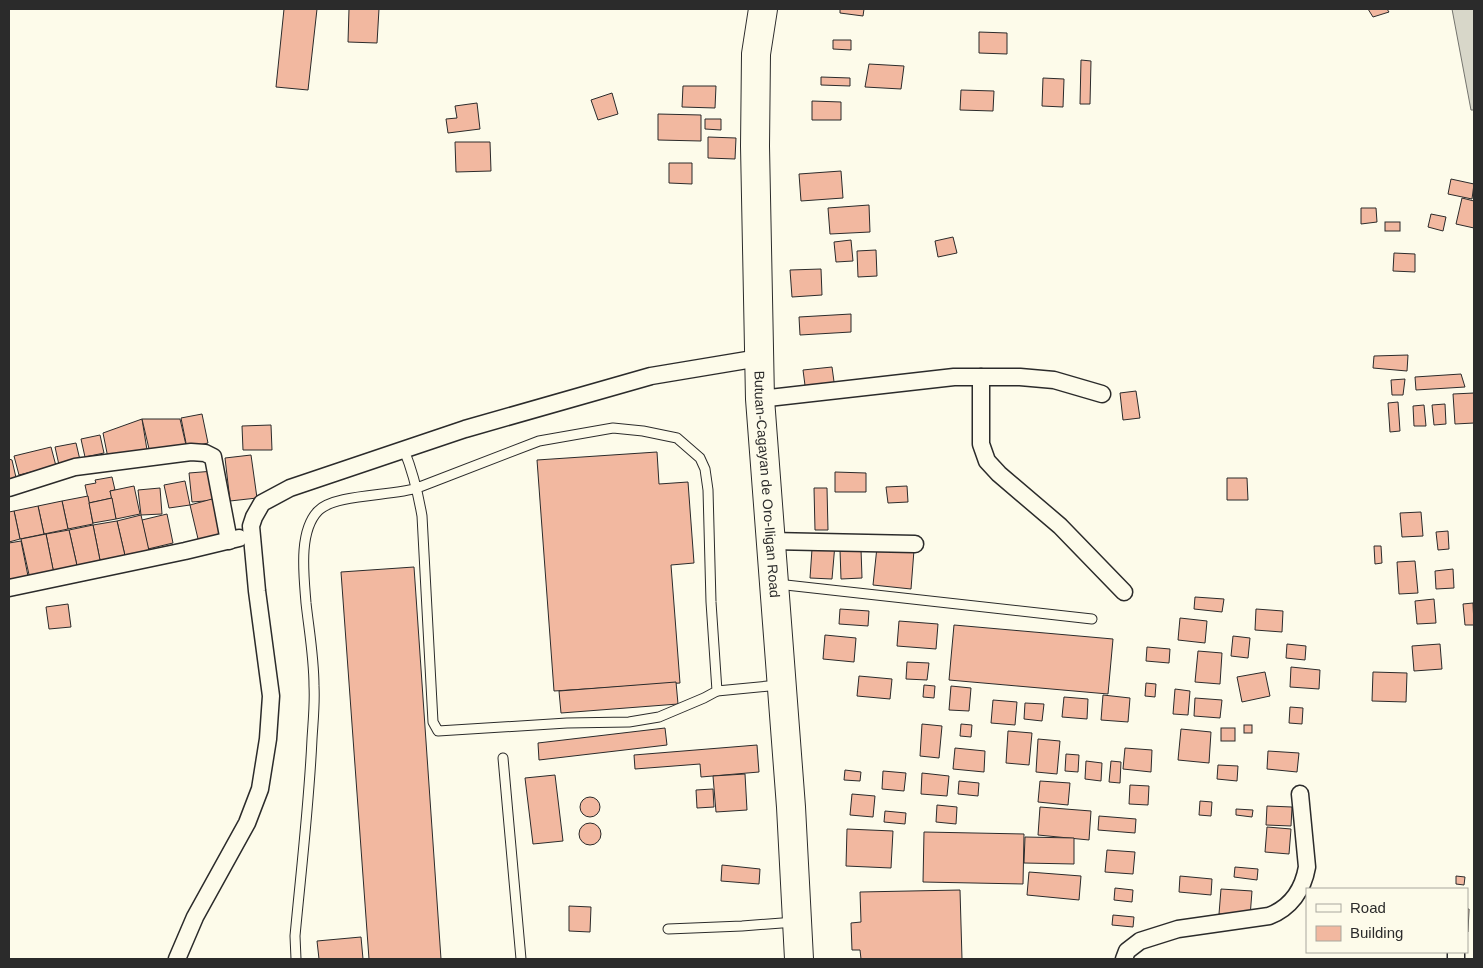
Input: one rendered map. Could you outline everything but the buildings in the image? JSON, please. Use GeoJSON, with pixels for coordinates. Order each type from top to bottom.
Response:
{"type":"FeatureCollection","features":[{"type":"Feature","properties":{"kind":"highway","name":"Butuan-Cagayan de Oro-Iligan Road"},"geometry":{"type":"LineString","coordinates":[[763,9],[756,54],[755,146],[760,399],[782,685],[799,959]]}},
{"type":"Feature","properties":{"kind":"street"},"geometry":{"type":"LineString","coordinates":[[176,959],[195,917],[246,823],[260,789],[268,739],[271,696],[251,526],[262,503],[274,495],[316,479],[465,429],[651,376],[759,358]]}},
{"type":"Feature","properties":{"kind":"street"},"geometry":{"type":"LineString","coordinates":[[760,399],[954,377],[1020,377],[1054,380],[1102,394]]}},
{"type":"Feature","properties":{"kind":"street"},"geometry":{"type":"LineString","coordinates":[[980,377],[980,444],[988,461],[999,474],[1060,526],[1124,592]]}},
{"type":"Feature","properties":{"kind":"street"},"geometry":{"type":"LineString","coordinates":[[9,488],[76,467],[191,452],[206,452],[213,458],[229,540]]}},
{"type":"Feature","properties":{"kind":"street"},"geometry":{"type":"LineString","coordinates":[[9,588],[251,535]]}},
{"type":"Feature","properties":{"kind":"street"},"geometry":{"type":"LineString","coordinates":[[771,541],[915,544]]}},
{"type":"Feature","properties":{"kind":"street"},"geometry":{"type":"LineString","coordinates":[[1124,959],[1127,951],[1146,938],[1178,929],[1269,916],[1282,911],[1288,906],[1302,885],[1307,867],[1300,794]]}},
{"type":"Feature","properties":{"kind":"lane"},"geometry":{"type":"LineString","coordinates":[[296,959],[295,936],[310,788],[314,686],[303,571],[310,521],[327,504],[348,499],[404,492],[540,441],[613,428],[643,431],[677,438],[700,458],[705,470],[708,490],[716,691]]}},
{"type":"Feature","properties":{"kind":"lane"},"geometry":{"type":"LineString","coordinates":[[404,450],[411,466],[422,516],[433,722],[438,731],[567,723],[630,722],[659,717],[716,691],[782,685]]}},
{"type":"Feature","properties":{"kind":"lane"},"geometry":{"type":"LineString","coordinates":[[774,583],[1092,619]]}},
{"type":"Feature","properties":{"kind":"lane"},"geometry":{"type":"LineString","coordinates":[[503,758],[521,959]]}},
{"type":"Feature","properties":{"kind":"lane"},"geometry":{"type":"LineString","coordinates":[[668,929],[797,922]]}},
{"type":"Feature","properties":{"kind":"shaded area"},"geometry":{"type":"Polygon","coordinates":[[[1452,9],[1474,9],[1474,110],[1471,110],[1452,9]]]}}]}
